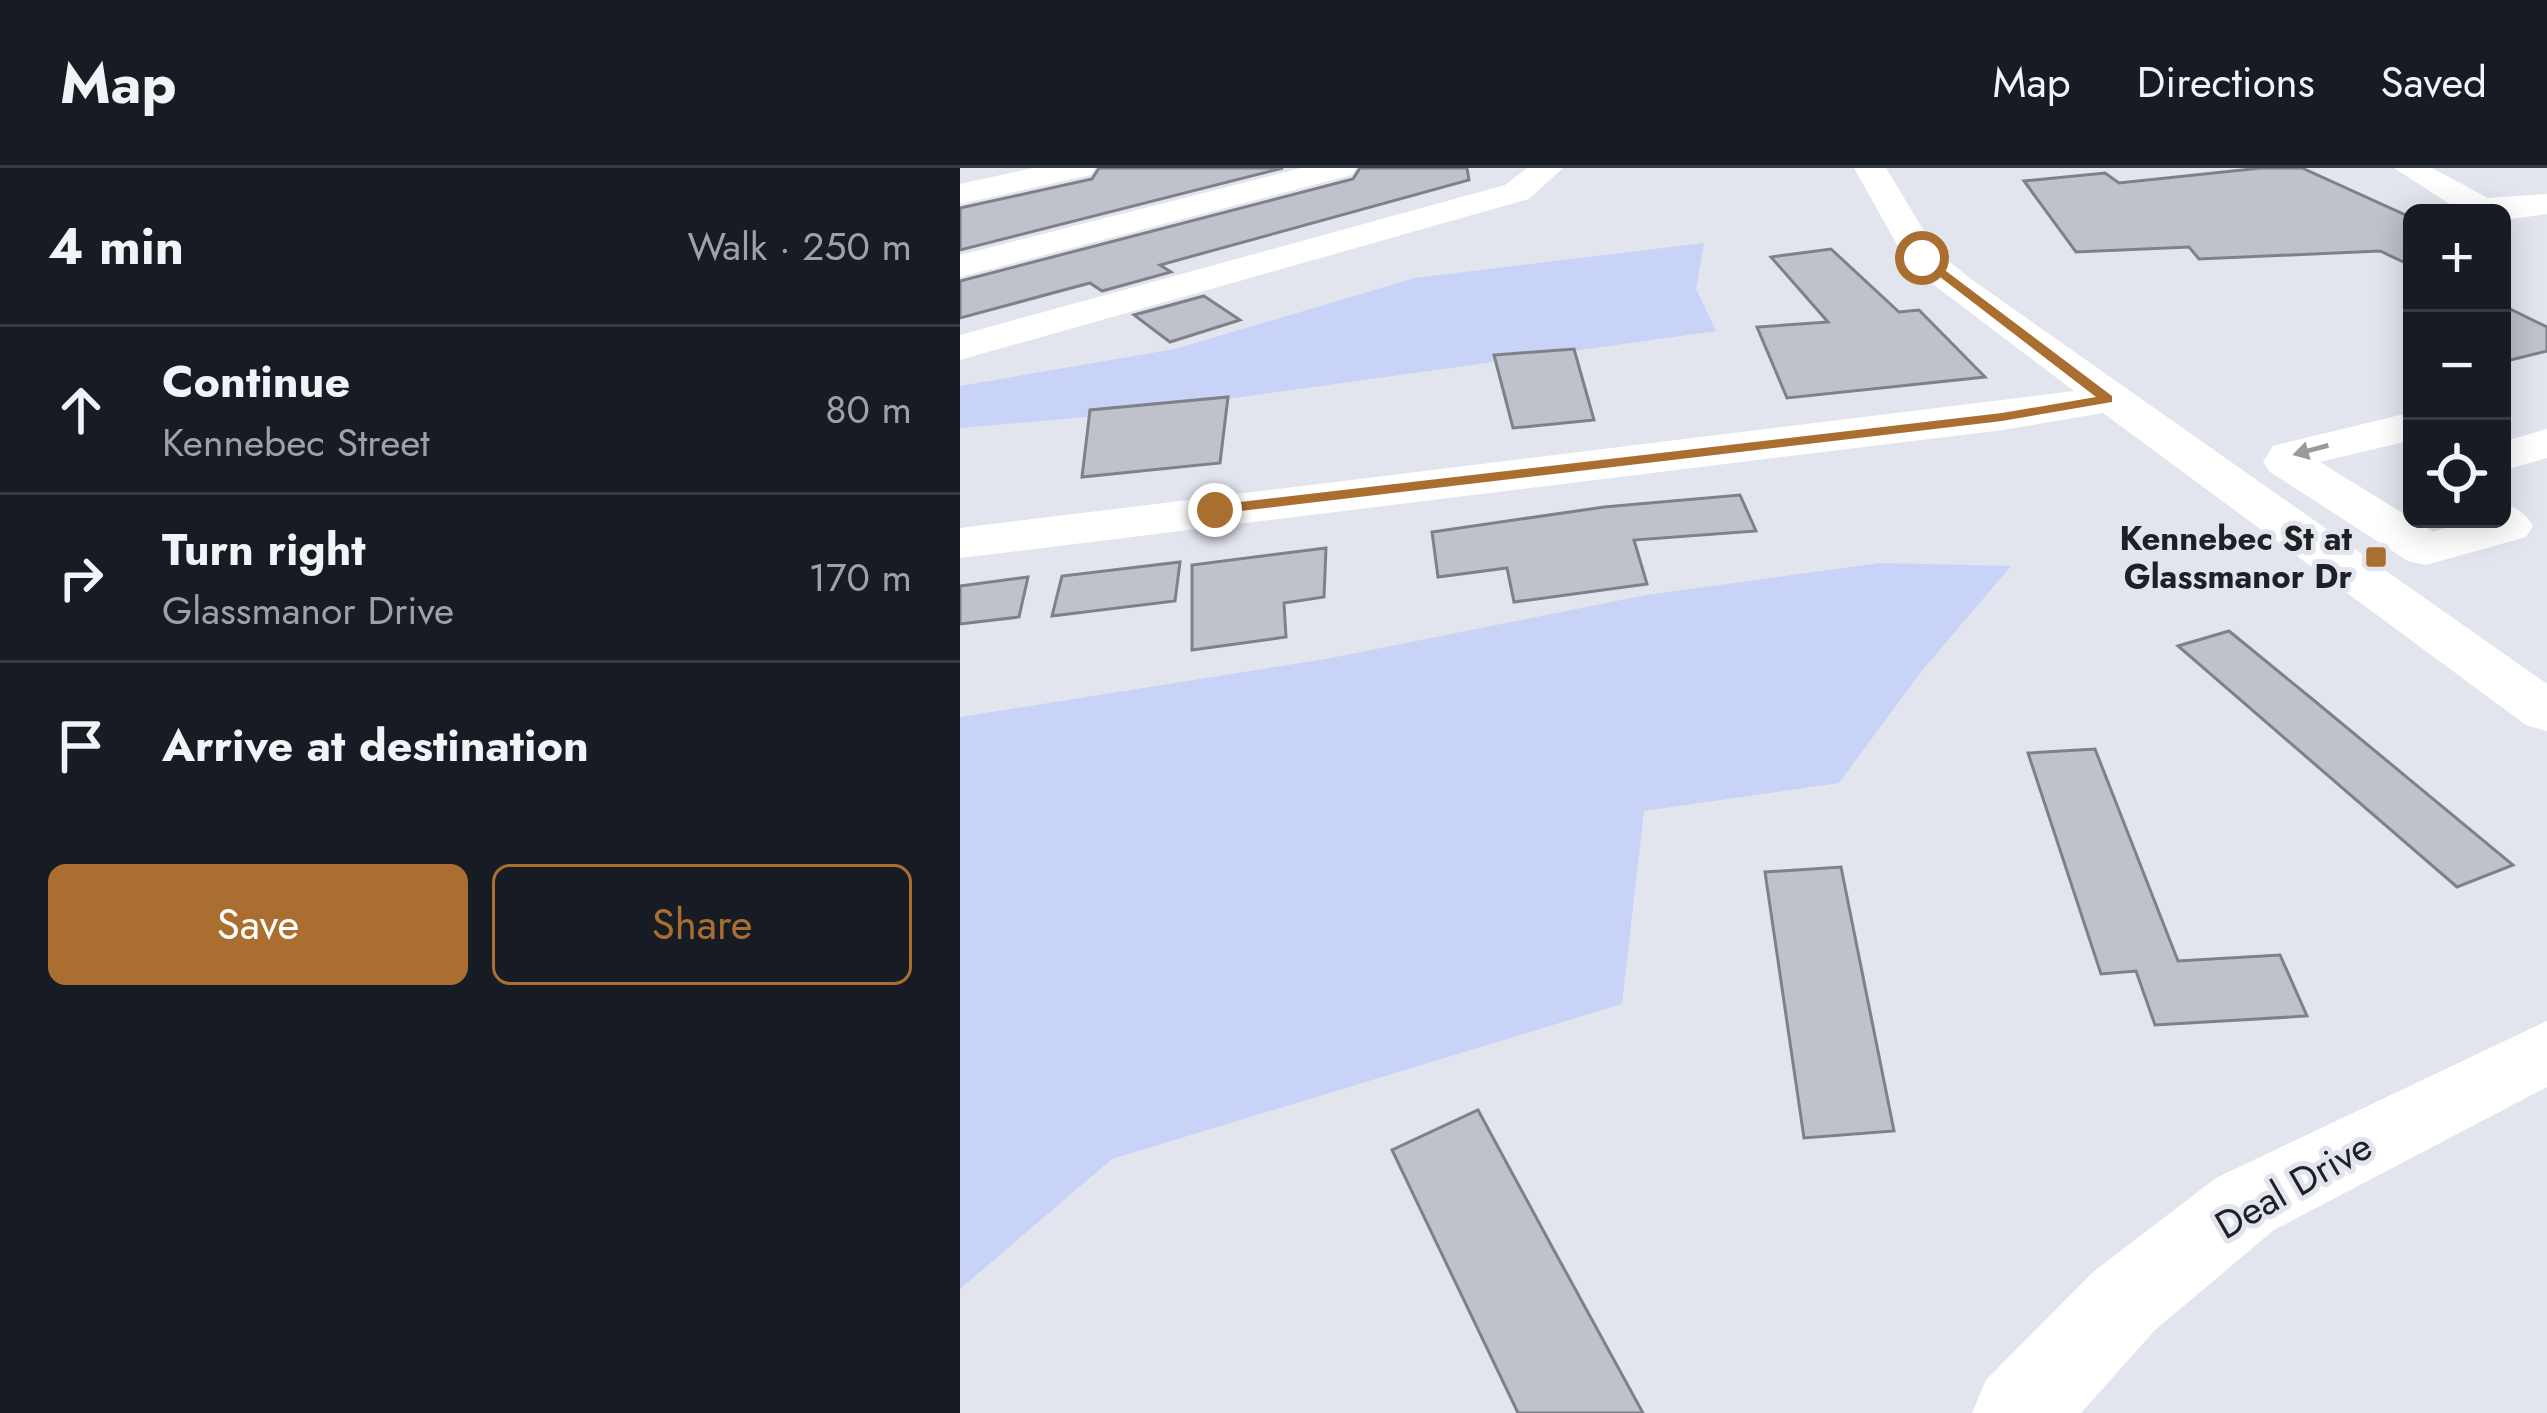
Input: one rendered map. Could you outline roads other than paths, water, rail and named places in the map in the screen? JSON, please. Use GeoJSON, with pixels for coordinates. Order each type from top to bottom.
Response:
{"type":"FeatureCollection","features":[{"type":"Feature","properties":{"kind":"street"},"geometry":{"type":"LineString","coordinates":[[960,194],[1079,168]]}},
{"type":"Feature","properties":{"kind":"street"},"geometry":{"type":"LineString","coordinates":[[960,266],[1340,168]]}},
{"type":"Feature","properties":{"kind":"street"},"geometry":{"type":"LineString","coordinates":[[960,348],[1517,192],[1547,168]]}},
{"type":"Feature","properties":{"kind":"street"},"geometry":{"type":"LineString","coordinates":[[1870,168],[1922,258],[2108,399],[2547,712]]}},
{"type":"Feature","properties":{"kind":"street"},"geometry":{"type":"LineString","coordinates":[[2410,168],[2470,206],[2497,212],[2547,204]]}},
{"type":"Feature","properties":{"kind":"street"},"geometry":{"type":"LineString","coordinates":[[960,543],[2002,417],[2108,399]]}},
{"type":"Feature","properties":{"kind":"street"},"geometry":{"type":"LineString","coordinates":[[2403,428],[2290,456],[2287,462],[2418,547],[2436,550],[2505,528]]}},
{"type":"Feature","properties":{"kind":"street"},"geometry":{"type":"LineString","coordinates":[[2511,454],[2547,443]]}},
{"type":"Feature","properties":{"kind":"street"},"geometry":{"type":"LineString","coordinates":[[2288,523],[2403,488]]}},
{"type":"Feature","properties":{"kind":"street","name":"Deal Drive"},"geometry":{"type":"LineString","coordinates":[[2018,1413],[2123,1301],[2245,1204],[2547,1051]]}},
{"type":"Feature","properties":{"kind":"place","name":"Kennebec St at Glassmanor Dr"},"geometry":{"type":"Point","coordinates":[2376,557]}}]}
